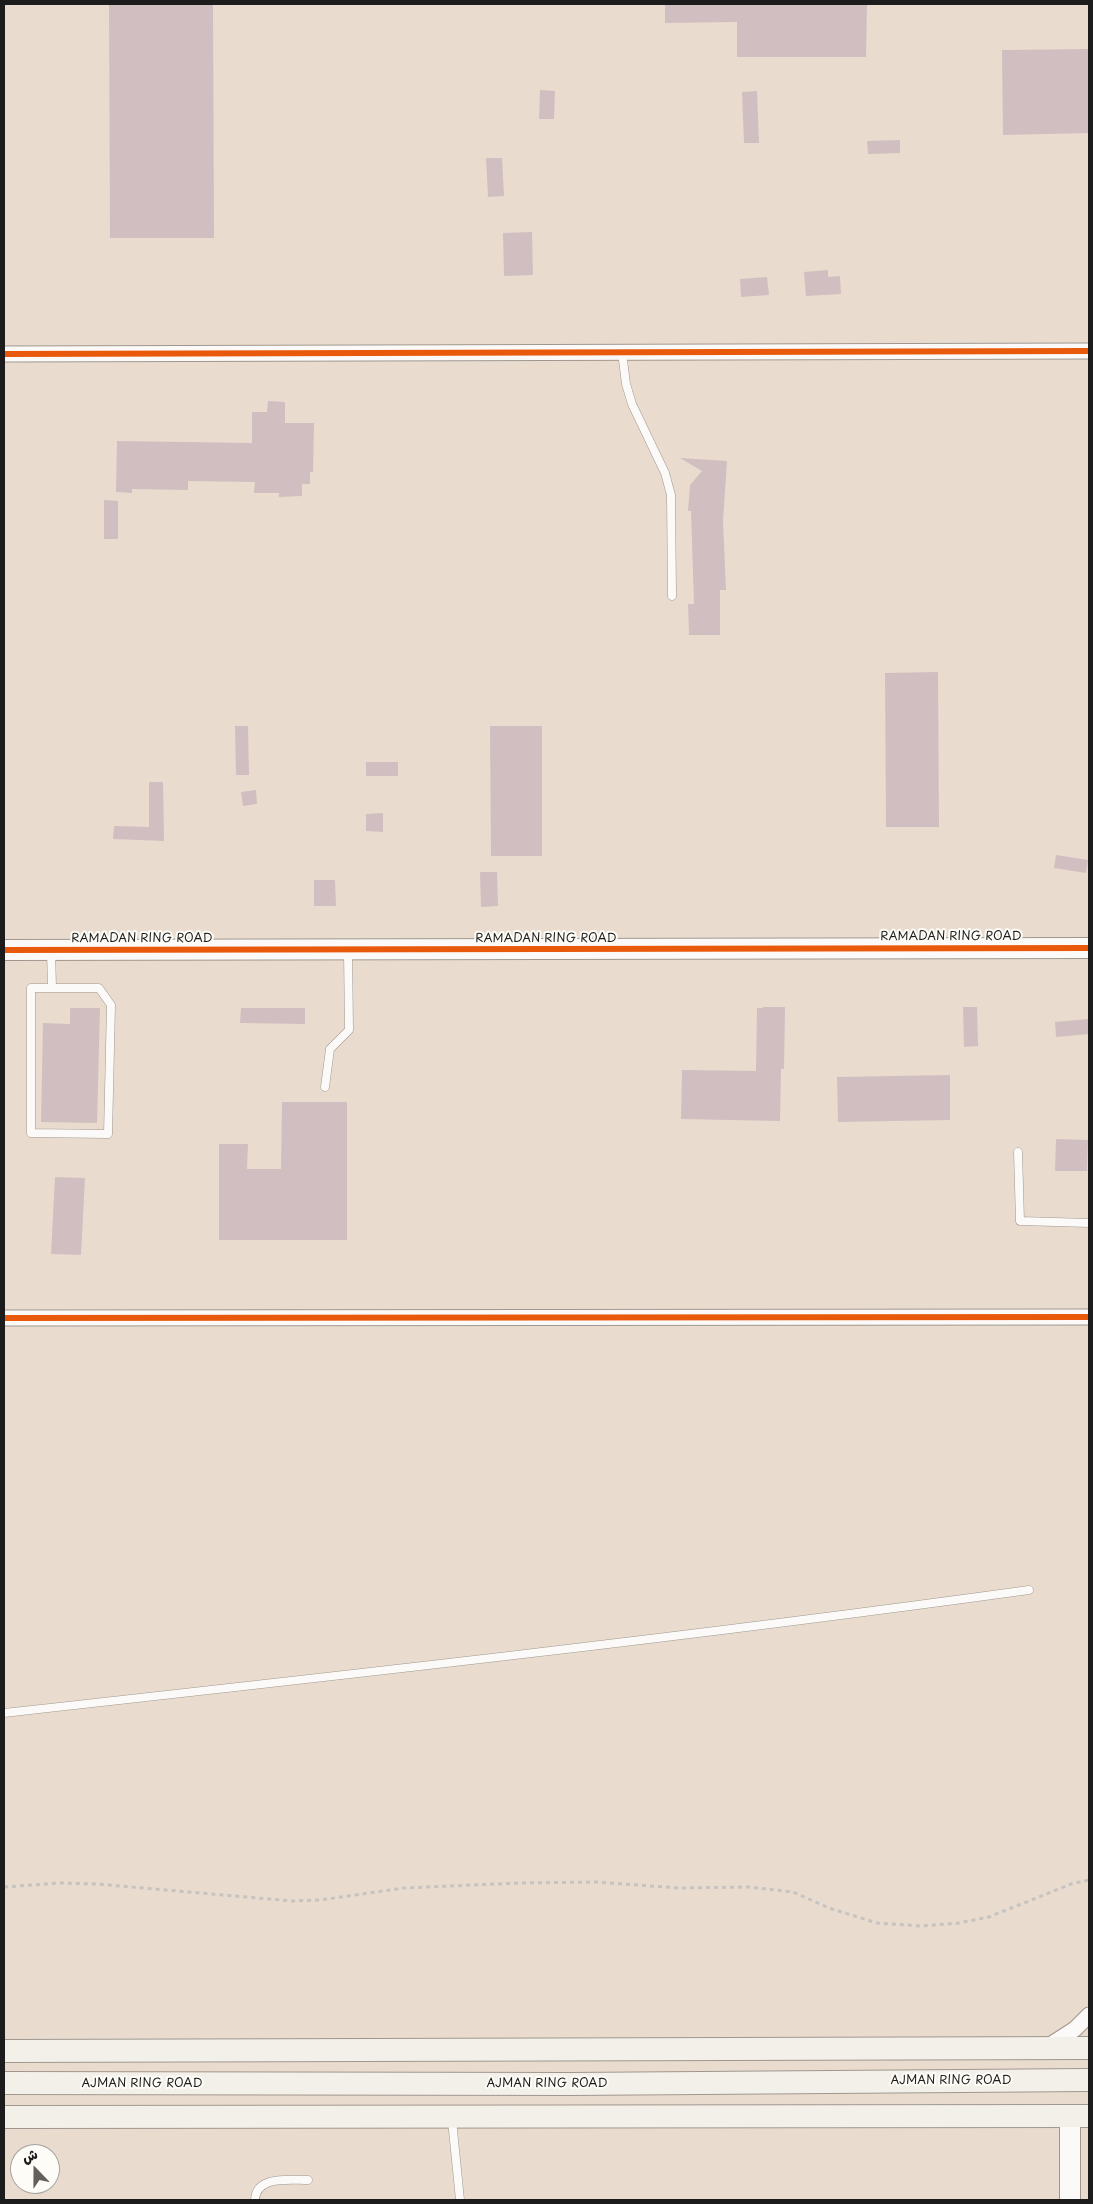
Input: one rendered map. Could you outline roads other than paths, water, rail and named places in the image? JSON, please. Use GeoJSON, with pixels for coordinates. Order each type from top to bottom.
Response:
{"type":"FeatureCollection","features":[{"type":"Feature","properties":{"kind":"main road"},"geometry":{"type":"LineString","coordinates":[[4,2051],[1089,2048]]}},
{"type":"Feature","properties":{"kind":"main road","name":"AJMAN RING ROAD"},"geometry":{"type":"LineString","coordinates":[[4,2083],[581,2084],[1089,2080]]}},
{"type":"Feature","properties":{"kind":"main road"},"geometry":{"type":"LineString","coordinates":[[4,2117],[1080,2116]]}},
{"type":"Feature","properties":{"kind":"street"},"geometry":{"type":"LineString","coordinates":[[4,354],[1089,351]]}},
{"type":"Feature","properties":{"kind":"street","name":"RAMADAN RING ROAD"},"geometry":{"type":"LineString","coordinates":[[4,950],[348,951],[1089,948]]}},
{"type":"Feature","properties":{"kind":"street"},"geometry":{"type":"LineString","coordinates":[[4,1318],[1089,1317]]}},
{"type":"Feature","properties":{"kind":"street"},"geometry":{"type":"LineString","coordinates":[[1045,2048],[1075,2029],[1089,2015]]}},
{"type":"Feature","properties":{"kind":"street"},"geometry":{"type":"LineString","coordinates":[[1070,2200],[1080,2116]]}},
{"type":"Feature","properties":{"kind":"lane"},"geometry":{"type":"LineString","coordinates":[[622,352],[626,384],[632,404],[665,473],[672,495],[672,596]]}},
{"type":"Feature","properties":{"kind":"lane"},"geometry":{"type":"LineString","coordinates":[[51,950],[52,988]]}},
{"type":"Feature","properties":{"kind":"lane"},"geometry":{"type":"LineString","coordinates":[[325,1087],[330,1049],[349,1030],[348,951]]}},
{"type":"Feature","properties":{"kind":"lane"},"geometry":{"type":"LineString","coordinates":[[31,988],[52,988],[99,988],[111,1005],[108,1134],[31,1133],[31,988]]}},
{"type":"Feature","properties":{"kind":"lane"},"geometry":{"type":"LineString","coordinates":[[1018,1152],[1020,1222],[1089,1223]]}},
{"type":"Feature","properties":{"kind":"lane"},"geometry":{"type":"LineString","coordinates":[[4,1713],[398,1670],[831,1617],[1029,1590]]}},
{"type":"Feature","properties":{"kind":"lane"},"geometry":{"type":"LineString","coordinates":[[452,2118],[460,2200]]}},
{"type":"Feature","properties":{"kind":"lane"},"geometry":{"type":"LineString","coordinates":[[255,2200],[258,2188],[266,2182],[308,2180]]}}]}
